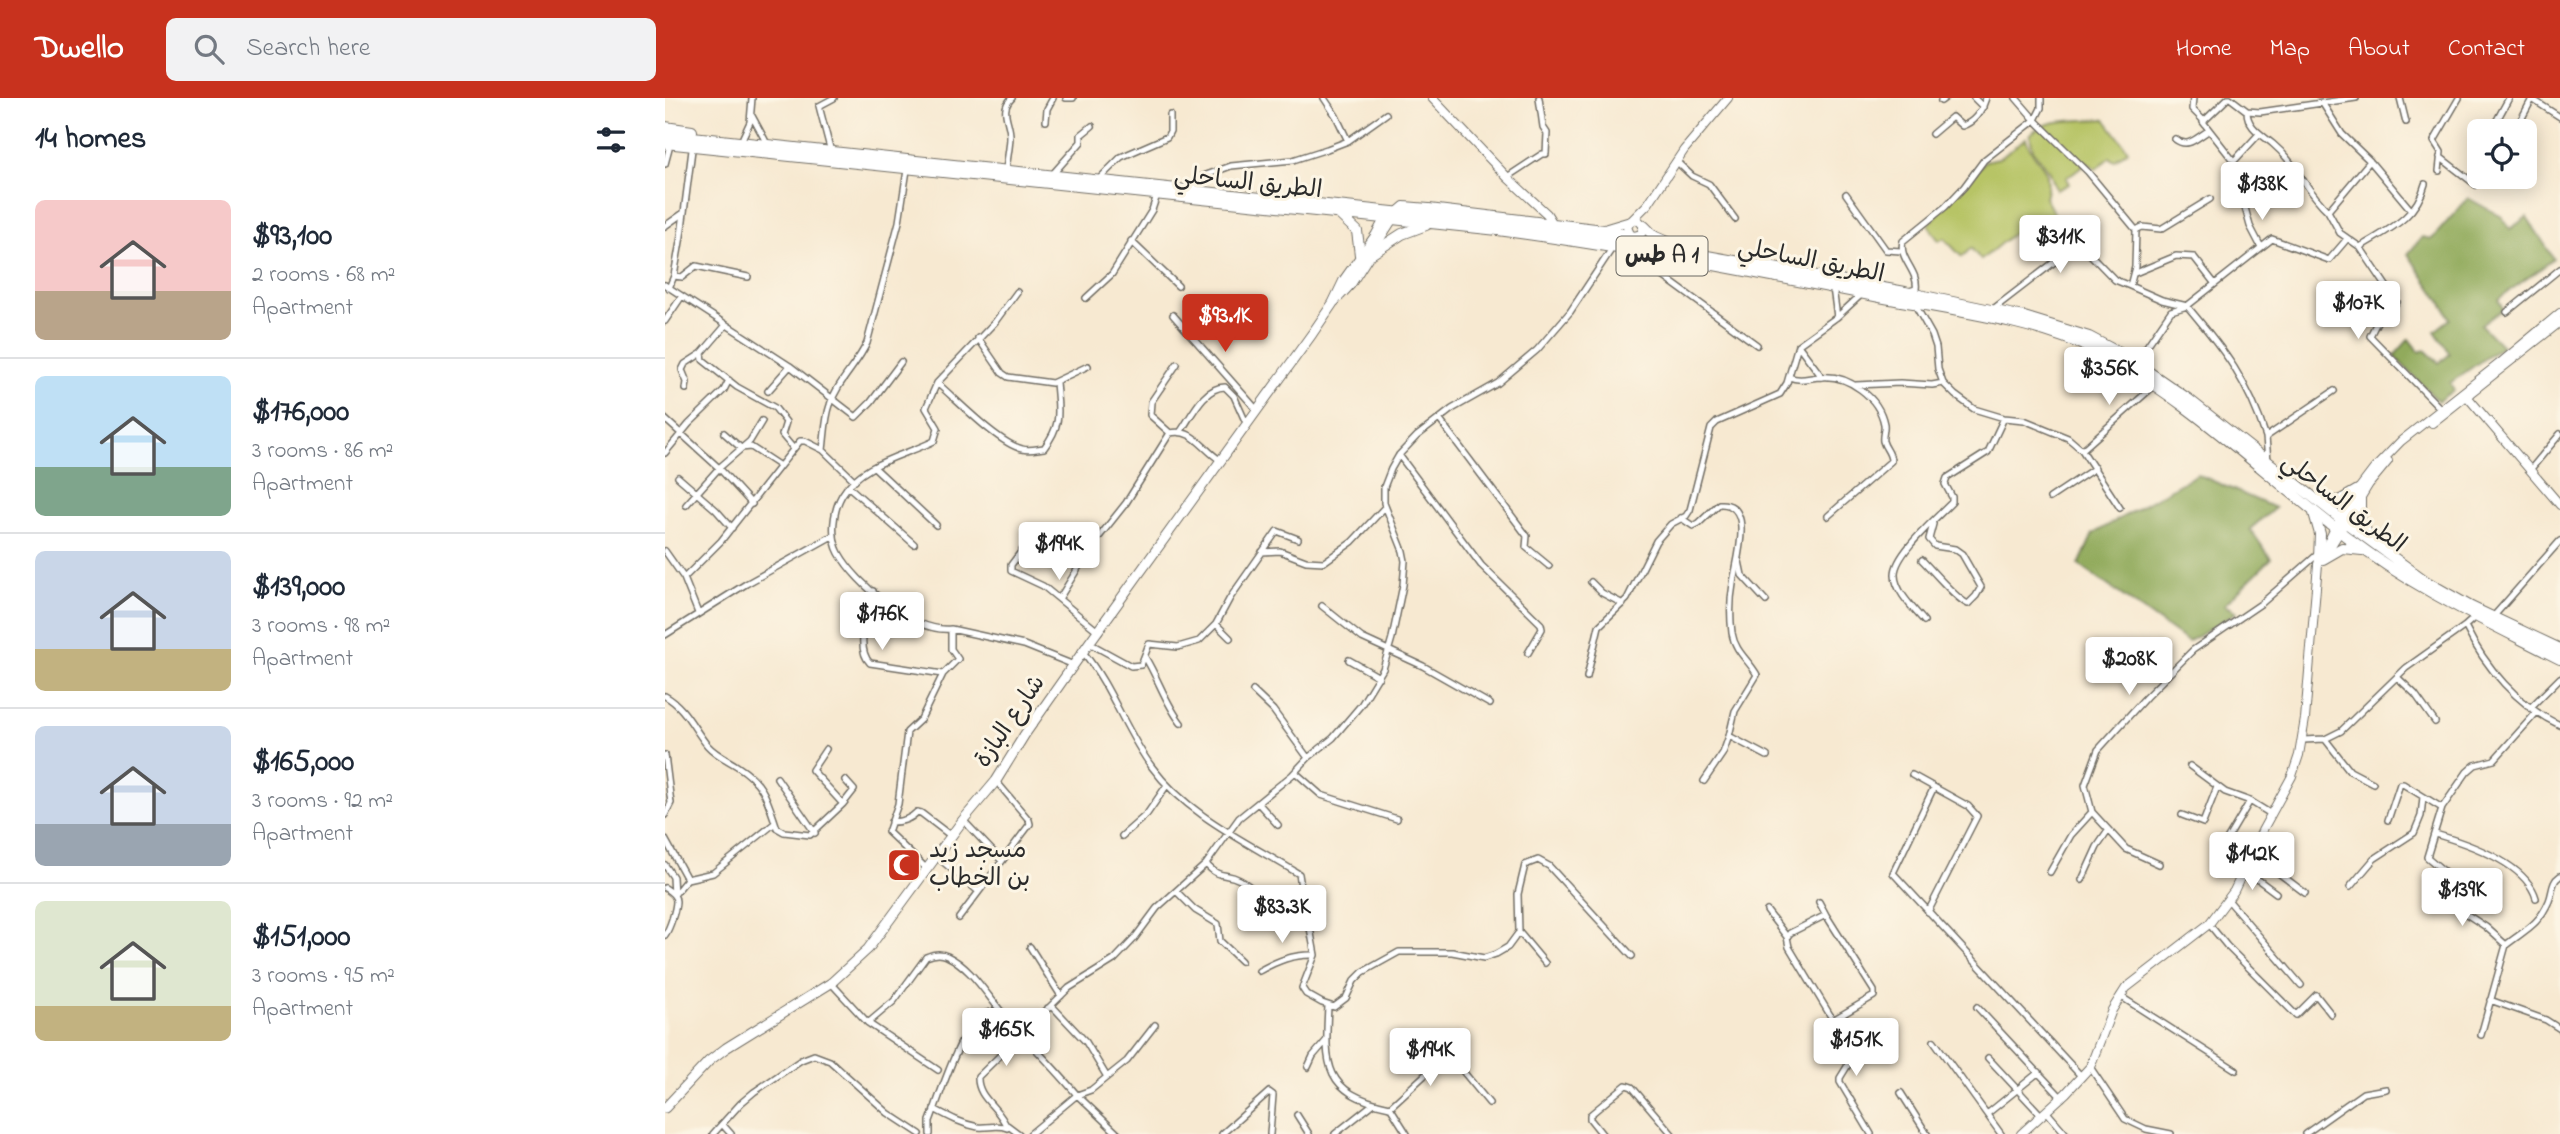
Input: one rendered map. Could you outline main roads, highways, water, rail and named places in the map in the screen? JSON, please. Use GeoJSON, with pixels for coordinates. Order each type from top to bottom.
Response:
{"type":"FeatureCollection","features":[{"type":"Feature","properties":{"kind":"highway"},"geometry":{"type":"LineString","coordinates":[[665,127],[765,140],[781,146]]}},
{"type":"Feature","properties":{"kind":"highway","name":"الطريق الساحلي"},"geometry":{"type":"LineString","coordinates":[[665,134],[1006,171],[1157,195],[1338,214],[1391,215],[1430,224],[1498,230],[1636,251],[2022,325],[2093,349],[2155,385],[2312,510],[2340,525]]}},
{"type":"Feature","properties":{"kind":"highway"},"geometry":{"type":"LineString","coordinates":[[666,147],[692,150],[705,148]]}},
{"type":"Feature","properties":{"kind":"highway","name":"الطريق الساحلي"},"geometry":{"type":"LineString","coordinates":[[666,147],[705,148],[907,170],[1097,181],[1109,187],[1191,190],[1391,215],[1594,234],[1992,310],[2080,334],[2136,362],[2268,461],[2311,496],[2340,525],[2424,589],[2560,659]]}},
{"type":"Feature","properties":{"kind":"highway"},"geometry":{"type":"LineString","coordinates":[[1338,214],[1357,231],[1366,255],[1402,234],[1430,224]]}},
{"type":"Feature","properties":{"kind":"highway"},"geometry":{"type":"LineString","coordinates":[[1644,225],[1657,238],[1695,253]]}},
{"type":"Feature","properties":{"kind":"highway"},"geometry":{"type":"LineString","coordinates":[[2311,496],[2325,501],[2339,501],[2359,494],[2362,523],[2372,549],[2342,548],[2321,556],[2319,528],[2312,510]]}},
{"type":"Feature","properties":{"kind":"highway","name":"الطريق الساحلي"},"geometry":{"type":"LineString","coordinates":[[2372,549],[2427,582],[2560,649]]}},
{"type":"Feature","properties":{"kind":"main road","name":"شارع البازة"},"geometry":{"type":"LineString","coordinates":[[665,1108],[709,1060],[831,983],[868,949],[963,820],[996,781],[1025,734],[1089,643],[1333,303],[1350,285],[1391,215]]}},
{"type":"Feature","properties":{"kind":"place","name":"مسجد زيد بن الخطاب"},"geometry":{"type":"Point","coordinates":[904,865]}}]}
